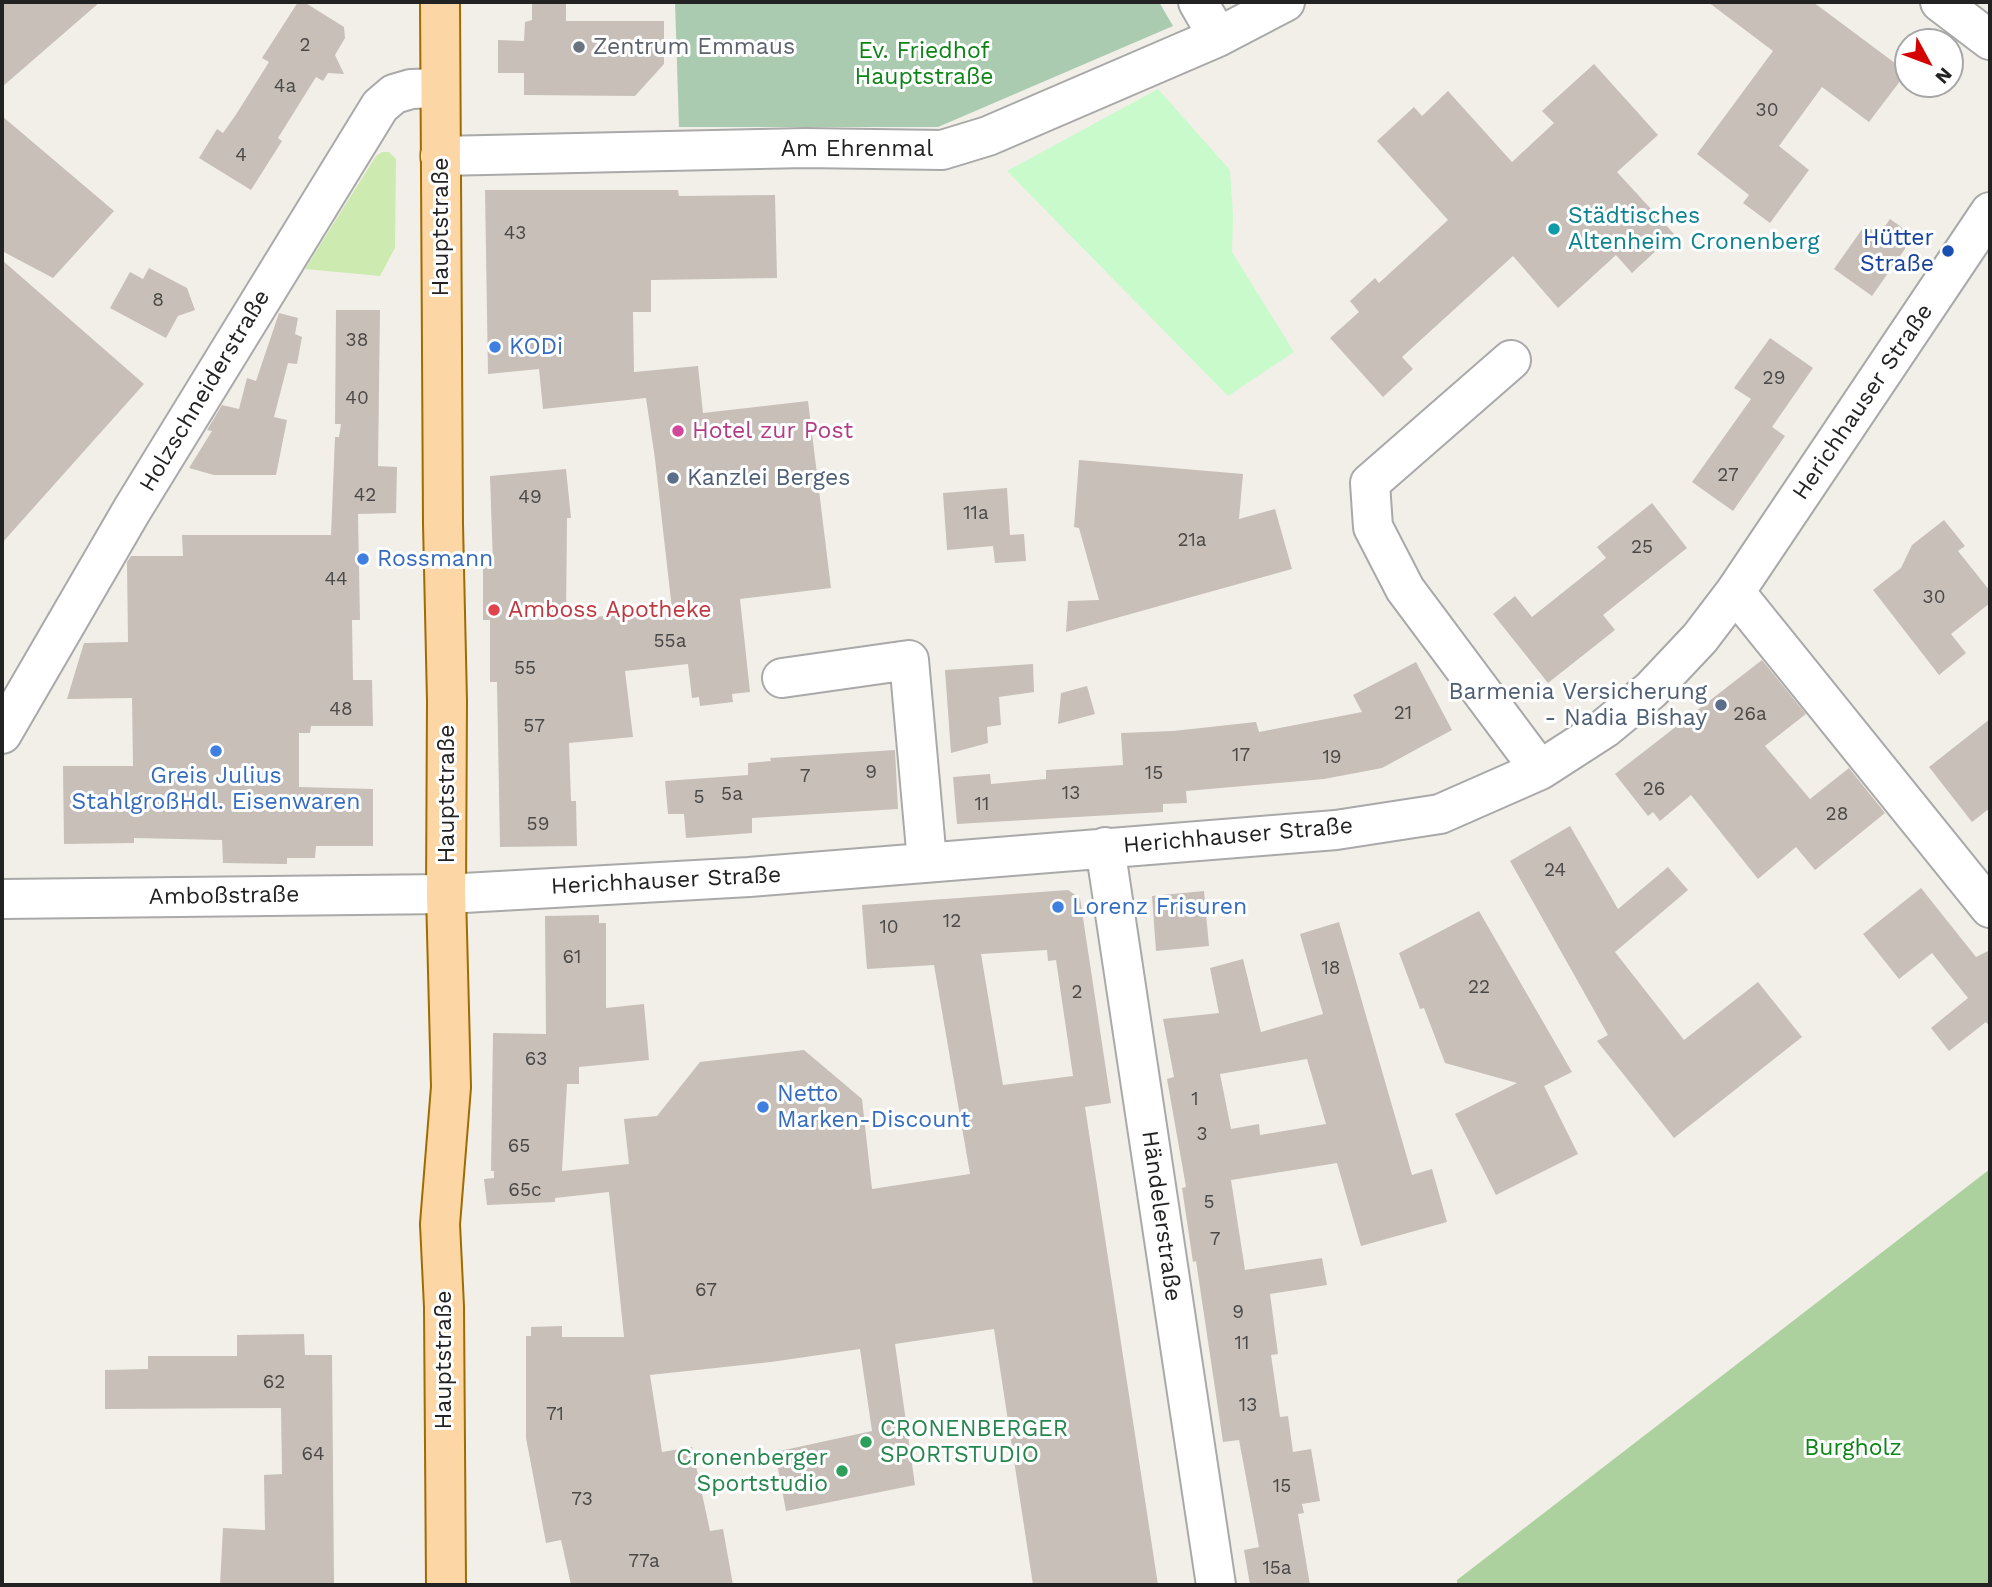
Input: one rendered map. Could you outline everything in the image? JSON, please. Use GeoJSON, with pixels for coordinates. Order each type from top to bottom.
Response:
{"type":"FeatureCollection","features":[{"type":"Feature","properties":{"kind":"main road","name":"Hauptstraße"},"geometry":{"type":"LineString","coordinates":[[440,2],[443,524],[447,701],[446,894],[451,1087],[440,1224],[444,1307],[446,1585]]}},
{"type":"Feature","properties":{"kind":"street"},"geometry":{"type":"LineString","coordinates":[[1198,2],[1217,37]]}},
{"type":"Feature","properties":{"kind":"street","name":"Am Ehrenmal"},"geometry":{"type":"LineString","coordinates":[[440,156],[805,148],[942,150],[988,136],[1217,37],[1285,2]]}},
{"type":"Feature","properties":{"kind":"street"},"geometry":{"type":"LineString","coordinates":[[1940,2],[1990,40]]}},
{"type":"Feature","properties":{"kind":"street","name":"Holzschneiderstraße"},"geometry":{"type":"LineString","coordinates":[[2,734],[132,510],[380,106],[394,94],[411,89],[440,88]]}},
{"type":"Feature","properties":{"kind":"street","name":"Herichhauser Straße"},"geometry":{"type":"LineString","coordinates":[[446,894],[749,877],[1336,830],[1440,814],[1540,770],[1605,728],[1651,690],[1700,638],[1735,592],[1990,212]]}},
{"type":"Feature","properties":{"kind":"street"},"geometry":{"type":"LineString","coordinates":[[1511,360],[1370,483],[1373,527],[1405,589],[1540,770]]}},
{"type":"Feature","properties":{"kind":"street"},"geometry":{"type":"LineString","coordinates":[[1735,592],[1990,908]]}},
{"type":"Feature","properties":{"kind":"street"},"geometry":{"type":"LineString","coordinates":[[782,678],[909,660],[927,862]]}},
{"type":"Feature","properties":{"kind":"street","name":"Händelerstraße"},"geometry":{"type":"LineString","coordinates":[[1105,847],[1216,1585]]}},
{"type":"Feature","properties":{"kind":"street","name":"Amboßstraße"},"geometry":{"type":"LineString","coordinates":[[2,899],[446,894]]}},
{"type":"Feature","properties":{"kind":"green space","name":"Ev. Friedhof Hauptstraße"},"geometry":{"type":"Polygon","coordinates":[[[675,2],[1159,2],[1173,26],[938,127],[679,127],[675,2]]]}},
{"type":"Feature","properties":{"kind":"green space"},"geometry":{"type":"Polygon","coordinates":[[[1158,89],[1230,170],[1232,252],[1294,352],[1228,396],[1007,171],[1158,89]]]}},
{"type":"Feature","properties":{"kind":"green space"},"geometry":{"type":"Polygon","coordinates":[[[389,152],[396,159],[395,248],[380,276],[305,269],[376,156],[389,152]]]}},
{"type":"Feature","properties":{"kind":"green space","name":"Burgholz"},"geometry":{"type":"Polygon","coordinates":[[[1990,1169],[1990,1585],[1457,1585],[1457,1580],[1990,1169]]]}},
{"type":"Feature","properties":{"kind":"building"},"geometry":{"type":"Polygon","coordinates":[[[2,2],[100,2],[2,87],[2,2]]]}},
{"type":"Feature","properties":{"kind":"building"},"geometry":{"type":"Polygon","coordinates":[[[298,2],[304,2],[344,27],[345,38],[335,55],[344,74],[328,73],[323,81],[316,77],[278,138],[282,141],[251,190],[199,158],[217,129],[223,133],[237,113],[269,62],[262,58],[298,2]]]}},
{"type":"Feature","properties":{"kind":"building","name":"Zentrum Emmaus"},"geometry":{"type":"Polygon","coordinates":[[[532,2],[566,2],[566,21],[664,21],[664,64],[635,96],[524,95],[524,73],[498,73],[498,40],[524,41],[525,22],[532,20],[532,2]]]}},
{"type":"Feature","properties":{"kind":"building"},"geometry":{"type":"Polygon","coordinates":[[[1708,2],[1813,2],[1894,62],[1894,89],[1869,122],[1822,87],[1779,146],[1809,170],[1770,223],[1743,203],[1749,195],[1697,154],[1773,51],[1708,2]]]}},
{"type":"Feature","properties":{"kind":"building","name":"Städtisches Altenheim Cronenberg"},"geometry":{"type":"Polygon","coordinates":[[[1594,64],[1658,135],[1617,172],[1674,234],[1632,273],[1616,255],[1558,308],[1513,256],[1402,357],[1413,369],[1383,397],[1330,338],[1359,312],[1350,301],[1375,278],[1379,283],[1448,220],[1377,141],[1414,107],[1422,116],[1448,91],[1512,162],[1554,123],[1542,111],[1594,64]]]}},
{"type":"Feature","properties":{"kind":"building"},"geometry":{"type":"Polygon","coordinates":[[[2,116],[114,211],[53,278],[2,251],[2,116]]]}},
{"type":"Feature","properties":{"kind":"building"},"geometry":{"type":"Polygon","coordinates":[[[485,190],[678,190],[679,196],[775,195],[777,278],[651,280],[651,312],[633,312],[634,372],[698,366],[703,413],[808,401],[831,588],[740,599],[750,692],[732,694],[733,702],[700,706],[699,697],[692,698],[688,664],[625,671],[633,737],[569,743],[571,801],[576,801],[577,846],[500,847],[497,682],[490,682],[490,620],[483,620],[483,565],[493,565],[490,476],[566,469],[571,518],[567,518],[566,620],[672,609],[655,459],[646,398],[543,409],[539,369],[488,374],[485,190]]]}},
{"type":"Feature","properties":{"kind":"building"},"geometry":{"type":"Polygon","coordinates":[[[1890,219],[1914,236],[1872,296],[1834,269],[1865,225],[1879,235],[1890,219]]]}},
{"type":"Feature","properties":{"kind":"building"},"geometry":{"type":"Polygon","coordinates":[[[2,260],[144,384],[2,543],[2,260]]]}},
{"type":"Feature","properties":{"kind":"building"},"geometry":{"type":"Polygon","coordinates":[[[149,268],[187,288],[195,310],[178,316],[166,338],[110,308],[130,272],[143,279],[149,268]]]}},
{"type":"Feature","properties":{"kind":"building"},"geometry":{"type":"Polygon","coordinates":[[[336,310],[380,310],[378,466],[397,467],[396,513],[358,514],[360,620],[352,620],[353,680],[372,680],[373,726],[311,726],[310,733],[299,733],[299,787],[373,789],[373,846],[316,846],[315,858],[287,858],[287,864],[223,863],[222,840],[134,838],[134,843],[64,844],[63,766],[133,766],[132,698],[67,699],[84,643],[128,642],[127,562],[131,556],[183,556],[182,535],[331,535],[335,437],[339,437],[341,424],[335,424],[336,310]]]}},
{"type":"Feature","properties":{"kind":"building"},"geometry":{"type":"Polygon","coordinates":[[[279,313],[298,318],[295,334],[302,337],[297,364],[288,363],[274,417],[287,420],[276,475],[214,475],[189,468],[212,431],[207,430],[222,405],[239,409],[247,378],[256,381],[279,313]]]}},
{"type":"Feature","properties":{"kind":"building"},"geometry":{"type":"Polygon","coordinates":[[[1770,338],[1813,368],[1772,427],[1785,436],[1733,511],[1692,482],[1751,399],[1734,388],[1770,338]]]}},
{"type":"Feature","properties":{"kind":"building"},"geometry":{"type":"Polygon","coordinates":[[[1079,460],[1243,474],[1239,519],[1275,509],[1292,569],[1066,632],[1068,601],[1099,600],[1079,528],[1074,527],[1079,460]]]}},
{"type":"Feature","properties":{"kind":"building"},"geometry":{"type":"Polygon","coordinates":[[[1007,488],[1010,535],[1024,534],[1026,561],[995,563],[993,546],[947,550],[943,493],[1007,488]]]}},
{"type":"Feature","properties":{"kind":"building"},"geometry":{"type":"Polygon","coordinates":[[[1652,503],[1687,548],[1603,615],[1615,630],[1548,683],[1493,614],[1515,596],[1532,617],[1606,558],[1597,547],[1652,503]]]}},
{"type":"Feature","properties":{"kind":"building"},"geometry":{"type":"Polygon","coordinates":[[[1944,520],[1965,546],[1958,551],[1990,591],[1990,603],[1951,634],[1966,653],[1939,675],[1873,590],[1901,568],[1912,545],[1944,520]]]}},
{"type":"Feature","properties":{"kind":"building"},"geometry":{"type":"Polygon","coordinates":[[[1762,660],[1806,714],[1765,746],[1810,799],[1849,768],[1885,813],[1815,870],[1796,847],[1758,879],[1691,795],[1660,821],[1653,812],[1648,816],[1615,774],[1762,660]]]}},
{"type":"Feature","properties":{"kind":"building"},"geometry":{"type":"Polygon","coordinates":[[[1416,662],[1452,730],[1382,768],[1324,779],[1186,791],[1187,803],[1163,804],[1163,812],[957,824],[953,777],[990,774],[991,784],[1046,779],[1046,770],[1123,765],[1121,733],[1173,731],[1256,722],[1259,732],[1362,712],[1353,695],[1416,662]]]}},
{"type":"Feature","properties":{"kind":"building"},"geometry":{"type":"Polygon","coordinates":[[[1033,664],[1034,692],[999,697],[1001,725],[987,727],[988,743],[951,753],[945,670],[1033,664]]]}},
{"type":"Feature","properties":{"kind":"building"},"geometry":{"type":"Polygon","coordinates":[[[1087,686],[1095,714],[1058,724],[1061,693],[1087,686]]]}},
{"type":"Feature","properties":{"kind":"building"},"geometry":{"type":"Polygon","coordinates":[[[1990,719],[1990,808],[1972,822],[1929,767],[1990,719]]]}},
{"type":"Feature","properties":{"kind":"building"},"geometry":{"type":"Polygon","coordinates":[[[895,750],[898,809],[752,818],[752,833],[686,838],[684,814],[668,814],[665,781],[748,775],[748,763],[771,761],[770,758],[895,750]]]}},
{"type":"Feature","properties":{"kind":"building"},"geometry":{"type":"Polygon","coordinates":[[[1570,826],[1618,909],[1668,867],[1688,890],[1615,952],[1684,1040],[1758,982],[1802,1037],[1674,1138],[1597,1041],[1608,1035],[1510,861],[1570,826]]]}},
{"type":"Feature","properties":{"kind":"building"},"geometry":{"type":"Polygon","coordinates":[[[1921,888],[1976,957],[1990,950],[1990,1027],[1986,1022],[1949,1051],[1931,1028],[1968,998],[1932,953],[1899,979],[1863,934],[1921,888]]]}},
{"type":"Feature","properties":{"kind":"building"},"geometry":{"type":"Polygon","coordinates":[[[1068,890],[1080,898],[1111,1103],[1085,1107],[1158,1585],[1033,1585],[994,1329],[895,1344],[915,1485],[786,1511],[775,1452],[872,1431],[860,1349],[650,1375],[662,1452],[692,1447],[710,1531],[723,1529],[733,1585],[571,1585],[561,1540],[546,1543],[526,1438],[526,1336],[531,1336],[531,1327],[562,1326],[562,1337],[624,1337],[609,1192],[555,1198],[555,1202],[487,1205],[484,1179],[494,1178],[494,1171],[491,1171],[493,1033],[546,1034],[545,916],[599,915],[599,923],[606,923],[606,1008],[644,1004],[649,1060],[579,1067],[579,1084],[567,1084],[562,1171],[629,1164],[624,1119],[657,1116],[700,1062],[804,1050],[862,1099],[872,1189],[970,1174],[934,965],[867,969],[862,905],[1068,890]],[[1047,950],[981,954],[1003,1085],[1073,1076],[1056,960],[1048,961],[1047,950]]]}},
{"type":"Feature","properties":{"kind":"building"},"geometry":{"type":"Polygon","coordinates":[[[1204,891],[1209,946],[1156,951],[1152,896],[1204,891]]]}},
{"type":"Feature","properties":{"kind":"building"},"geometry":{"type":"Polygon","coordinates":[[[1479,911],[1572,1072],[1544,1086],[1578,1154],[1496,1195],[1455,1114],[1517,1083],[1445,1063],[1424,1008],[1420,1009],[1399,953],[1479,911]]]}},
{"type":"Feature","properties":{"kind":"building"},"geometry":{"type":"Polygon","coordinates":[[[1339,922],[1412,1175],[1432,1169],[1447,1222],[1361,1246],[1337,1163],[1231,1180],[1245,1270],[1322,1258],[1327,1285],[1270,1294],[1278,1354],[1271,1355],[1280,1417],[1288,1416],[1293,1452],[1311,1449],[1320,1501],[1302,1504],[1304,1513],[1298,1514],[1310,1585],[1250,1585],[1244,1550],[1259,1547],[1239,1440],[1223,1442],[1196,1261],[1193,1262],[1182,1188],[1186,1187],[1167,1079],[1174,1077],[1163,1019],[1219,1013],[1210,968],[1243,959],[1261,1032],[1323,1014],[1300,934],[1339,922]],[[1307,1059],[1220,1074],[1231,1129],[1259,1124],[1260,1135],[1326,1124],[1307,1059]]]}},
{"type":"Feature","properties":{"kind":"building"},"geometry":{"type":"Polygon","coordinates":[[[304,1334],[305,1355],[332,1355],[334,1585],[220,1585],[223,1528],[265,1530],[264,1475],[282,1474],[281,1408],[105,1409],[105,1370],[148,1369],[148,1356],[237,1356],[237,1335],[304,1334]]]}},
{"type":"Feature","properties":{"kind":"place","name":"Zentrum Emmaus"},"geometry":{"type":"Point","coordinates":[579,47]}},
{"type":"Feature","properties":{"kind":"place","name":"Städtisches Altenheim Cronenberg"},"geometry":{"type":"Point","coordinates":[1554,229]}},
{"type":"Feature","properties":{"kind":"place","name":"Hütter Straße"},"geometry":{"type":"Point","coordinates":[1948,251]}},
{"type":"Feature","properties":{"kind":"place","name":"KODi"},"geometry":{"type":"Point","coordinates":[495,347]}},
{"type":"Feature","properties":{"kind":"place","name":"Hotel zur Post"},"geometry":{"type":"Point","coordinates":[678,431]}},
{"type":"Feature","properties":{"kind":"place","name":"Kanzlei Berges"},"geometry":{"type":"Point","coordinates":[673,478]}},
{"type":"Feature","properties":{"kind":"place","name":"Rossmann"},"geometry":{"type":"Point","coordinates":[363,559]}},
{"type":"Feature","properties":{"kind":"place","name":"Amboss Apotheke"},"geometry":{"type":"Point","coordinates":[494,610]}},
{"type":"Feature","properties":{"kind":"place","name":"Barmenia Versicherung - Nadia Bishay"},"geometry":{"type":"Point","coordinates":[1721,705]}},
{"type":"Feature","properties":{"kind":"place","name":"Greis Julius StahlgroßHdl. Eisenwaren"},"geometry":{"type":"Point","coordinates":[216,751]}},
{"type":"Feature","properties":{"kind":"place","name":"Lorenz Frisuren"},"geometry":{"type":"Point","coordinates":[1058,907]}},
{"type":"Feature","properties":{"kind":"place","name":"Netto Marken-Discount"},"geometry":{"type":"Point","coordinates":[763,1107]}},
{"type":"Feature","properties":{"kind":"place","name":"CRONENBERGER SPORTSTUDIO"},"geometry":{"type":"Point","coordinates":[866,1442]}},
{"type":"Feature","properties":{"kind":"place","name":"Cronenberger Sportstudio"},"geometry":{"type":"Point","coordinates":[842,1471]}}]}
